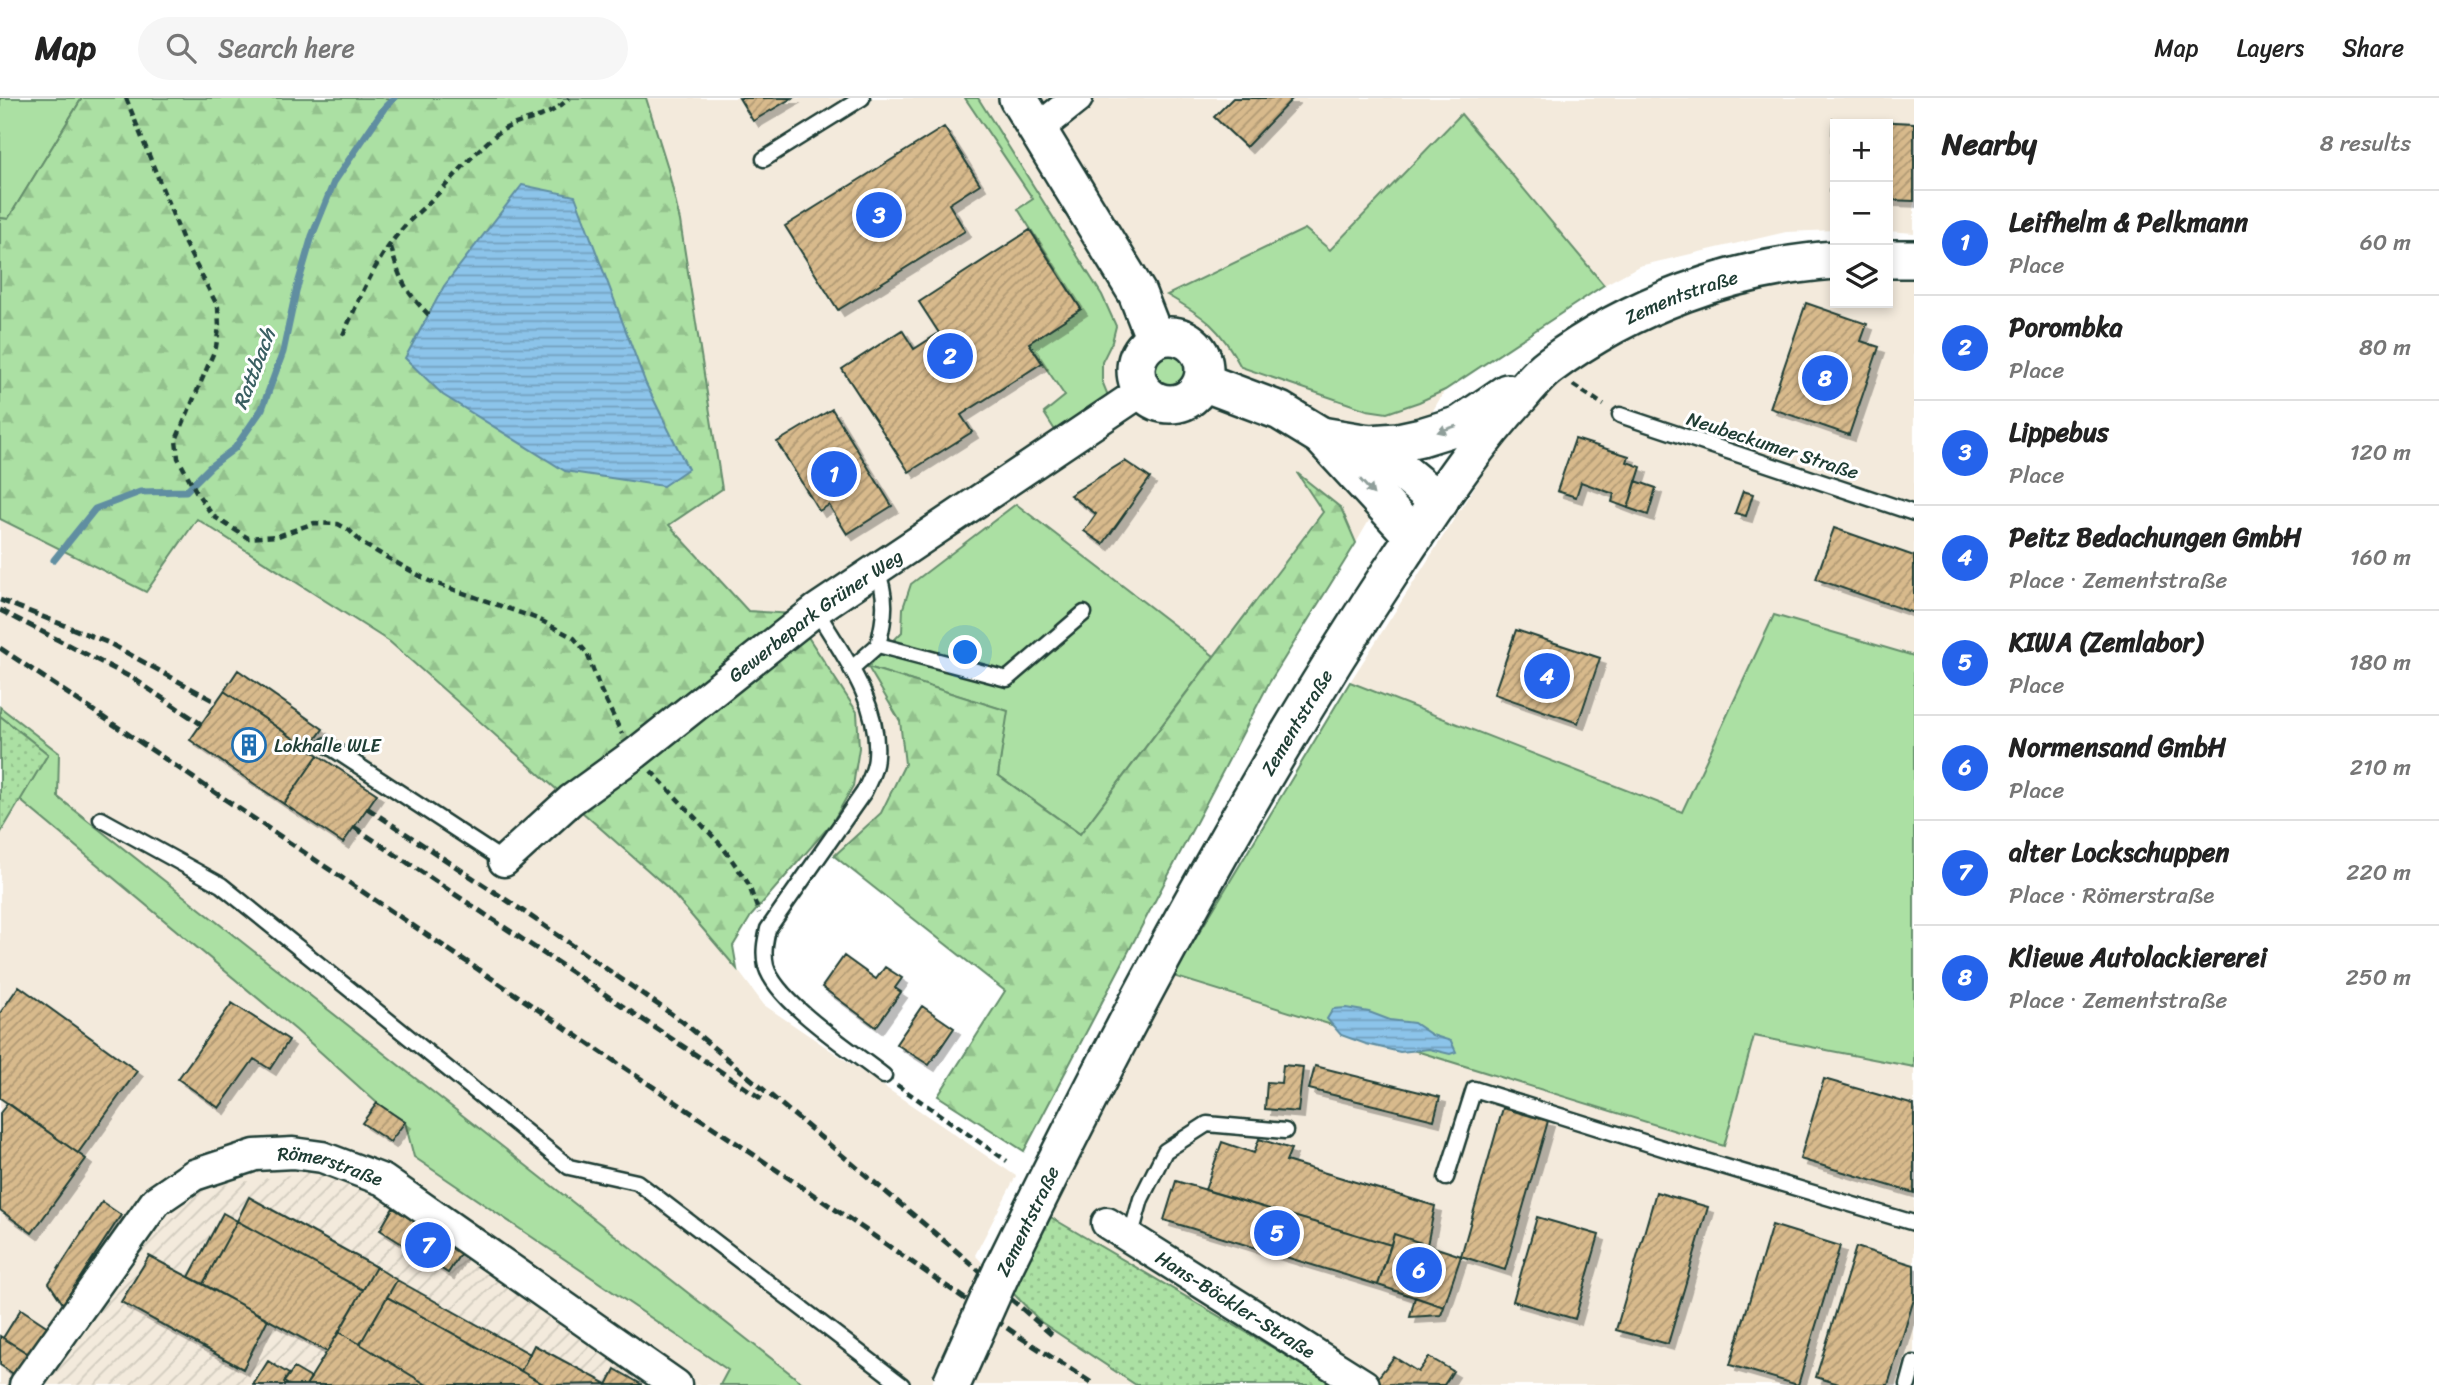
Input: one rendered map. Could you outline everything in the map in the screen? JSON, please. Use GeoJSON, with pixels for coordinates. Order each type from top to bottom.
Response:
{"type":"FeatureCollection","features":[{"type":"Feature","properties":{"kind":"street"},"geometry":{"type":"LineString","coordinates":[[1018,98],[1137,293],[1155,339]]}},
{"type":"Feature","properties":{"kind":"street"},"geometry":{"type":"LineString","coordinates":[[1038,129],[1077,98]]}},
{"type":"Feature","properties":{"kind":"street","name":"Zementstraße"},"geometry":{"type":"LineString","coordinates":[[951,1385],[1002,1270],[1072,1127],[1158,962],[1290,731],[1414,537],[1507,409],[1546,368],[1657,302],[1760,271],[1830,260]]}},
{"type":"Feature","properties":{"kind":"street"},"geometry":{"type":"LineString","coordinates":[[1171,335],[1187,340],[1199,350],[1205,366],[1203,382],[1196,395],[1183,403],[1168,405],[1153,401],[1142,391],[1136,377],[1137,362],[1143,349],[1155,339],[1171,335]]}},
{"type":"Feature","properties":{"kind":"street"},"geometry":{"type":"LineString","coordinates":[[1321,436],[1369,444],[1421,437],[1460,425],[1546,368]]}},
{"type":"Feature","properties":{"kind":"street"},"geometry":{"type":"LineString","coordinates":[[1203,382],[1280,411],[1321,436],[1414,537]]}},
{"type":"Feature","properties":{"kind":"street","name":"Gewerbepark Grüner Weg"},"geometry":{"type":"LineString","coordinates":[[504,861],[571,800],[636,753],[816,610],[1142,391]]}},
{"type":"Feature","properties":{"kind":"street"},"geometry":{"type":"LineString","coordinates":[[1369,444],[1438,502]]}},
{"type":"Feature","properties":{"kind":"street","name":"Römerstraße"},"geometry":{"type":"LineString","coordinates":[[25,1385],[156,1202],[194,1175],[255,1154],[293,1153],[322,1157],[383,1180],[676,1385]]}},
{"type":"Feature","properties":{"kind":"street","name":"Hans-Böckler-Straße"},"geometry":{"type":"LineString","coordinates":[[1119,1230],[1364,1385]]}},
{"type":"Feature","properties":{"kind":"lane"},"geometry":{"type":"LineString","coordinates":[[764,159],[862,98]]}},
{"type":"Feature","properties":{"kind":"lane","name":"Neubeckumer Straße"},"geometry":{"type":"LineString","coordinates":[[1620,415],[1914,513]]}},
{"type":"Feature","properties":{"kind":"lane"},"geometry":{"type":"LineString","coordinates":[[851,669],[878,645],[883,623],[884,586],[876,569]]}},
{"type":"Feature","properties":{"kind":"lane"},"geometry":{"type":"LineString","coordinates":[[816,610],[867,701],[873,723],[876,757],[864,792],[768,929],[764,950],[766,968],[774,985],[788,1001],[884,1076]]}},
{"type":"Feature","properties":{"kind":"lane"},"geometry":{"type":"LineString","coordinates":[[878,645],[1007,679],[1084,613]]}},
{"type":"Feature","properties":{"kind":"lane"},"geometry":{"type":"LineString","coordinates":[[327,745],[504,861]]}},
{"type":"Feature","properties":{"kind":"lane"},"geometry":{"type":"LineString","coordinates":[[101,818],[221,885],[569,1167],[638,1182],[902,1385]]}},
{"type":"Feature","properties":{"kind":"lane"},"geometry":{"type":"LineString","coordinates":[[1446,1178],[1474,1089],[1672,1152],[1914,1223]]}},
{"type":"Feature","properties":{"kind":"lane"},"geometry":{"type":"LineString","coordinates":[[1119,1230],[1141,1199],[1165,1151],[1207,1124],[1285,1131]]}},
{"type":"Feature","properties":{"kind":"lane"},"geometry":{"type":"LineString","coordinates":[[1908,1385],[1914,1363]]}},
{"type":"Feature","properties":{"kind":"path"},"geometry":{"type":"LineString","coordinates":[[125,98],[183,240],[218,307],[216,346],[176,440],[177,458],[213,516],[248,538],[278,536],[314,523],[338,524],[349,530],[363,544],[429,581],[538,619],[574,638],[587,653],[617,725],[636,753],[722,846],[748,883],[758,912],[768,929]]}},
{"type":"Feature","properties":{"kind":"path"},"geometry":{"type":"LineString","coordinates":[[343,335],[371,274],[402,228],[429,204],[481,148],[502,131],[540,118],[559,108],[569,98]]}},
{"type":"Feature","properties":{"kind":"path"},"geometry":{"type":"LineString","coordinates":[[391,246],[398,275],[412,298],[429,314]]}},
{"type":"Feature","properties":{"kind":"path"},"geometry":{"type":"LineString","coordinates":[[1546,368],[1620,415]]}},
{"type":"Feature","properties":{"kind":"path"},"geometry":{"type":"LineString","coordinates":[[884,1076],[1007,1161]]}},
{"type":"Feature","properties":{"kind":"shaded area"},"geometry":{"type":"Polygon","coordinates":[[[0,98],[1914,98],[1914,233],[1893,231],[1893,119],[1830,119],[1830,230],[1786,232],[1639,266],[1604,285],[1445,390],[1356,543],[1269,683],[1024,1151],[938,1096],[1005,991],[818,842],[751,916],[733,946],[737,969],[764,1005],[1016,1176],[975,1255],[1041,1322],[1136,1385],[0,1385],[0,716],[48,754],[58,752],[0,707],[0,98]]]}},
{"type":"Feature","properties":{"kind":"shaded area"},"geometry":{"type":"Polygon","coordinates":[[[1830,273],[1830,308],[1893,308],[1893,274],[1914,276],[1914,656],[1774,615],[1682,813],[1350,682],[1520,416],[1574,369],[1660,315],[1771,283],[1830,273]]]}},
{"type":"Feature","properties":{"kind":"shaded area"},"geometry":{"type":"Polygon","coordinates":[[[1173,976],[1723,1146],[1754,1036],[1914,1067],[1914,1385],[1324,1385],[1042,1212],[1173,976]]]}},
{"type":"Feature","properties":{"kind":"shaded area"},"geometry":{"type":"Polygon","coordinates":[[[322,1170],[393,1208],[462,1251],[650,1385],[43,1385],[140,1252],[201,1188],[322,1170]]]}},
{"type":"Feature","properties":{"kind":"green space"},"geometry":{"type":"Polygon","coordinates":[[[0,98],[82,98],[8,219],[0,218],[0,98]]]}},
{"type":"Feature","properties":{"kind":"green space"},"geometry":{"type":"Polygon","coordinates":[[[82,98],[646,98],[667,165],[680,221],[722,489],[669,525],[748,611],[793,614],[857,712],[859,748],[853,786],[832,823],[751,916],[733,946],[737,969],[668,888],[390,642],[197,519],[146,592],[0,519],[0,218],[8,219],[82,98]]]}},
{"type":"Feature","properties":{"kind":"green space"},"geometry":{"type":"Polygon","coordinates":[[[965,98],[978,98],[1102,295],[1116,326],[1102,362],[1102,381],[1111,403],[1058,435],[1044,413],[1065,396],[1029,343],[1081,309],[1018,209],[1033,199],[965,98]]]}},
{"type":"Feature","properties":{"kind":"green space"},"geometry":{"type":"Polygon","coordinates":[[[1461,114],[1604,285],[1445,390],[1387,413],[1367,410],[1241,367],[1226,342],[1210,324],[1167,295],[1305,229],[1330,250],[1461,114]]]}},
{"type":"Feature","properties":{"kind":"green space"},"geometry":{"type":"Polygon","coordinates":[[[1171,351],[1184,356],[1189,369],[1184,382],[1171,387],[1158,382],[1153,369],[1158,356],[1171,351]]]}},
{"type":"Feature","properties":{"kind":"green space"},"geometry":{"type":"Polygon","coordinates":[[[1297,473],[1341,508],[1356,543],[1269,683],[1024,1151],[938,1096],[1005,991],[834,856],[881,813],[905,764],[900,721],[868,667],[1008,711],[998,775],[1080,834],[1323,512],[1297,473]]]}},
{"type":"Feature","properties":{"kind":"green space"},"geometry":{"type":"Polygon","coordinates":[[[1016,504],[1214,656],[1080,834],[998,775],[1007,711],[868,667],[902,632],[903,608],[911,584],[1016,504]]]}},
{"type":"Feature","properties":{"kind":"green space"},"geometry":{"type":"Polygon","coordinates":[[[1774,615],[1914,656],[1914,1067],[1754,1036],[1724,1146],[1173,976],[1350,682],[1682,812],[1774,615]]]}},
{"type":"Feature","properties":{"kind":"green space"},"geometry":{"type":"Polygon","coordinates":[[[0,707],[59,753],[58,797],[805,1385],[720,1385],[728,1370],[414,1157],[405,1122],[377,1103],[296,1030],[20,800],[48,754],[0,716],[0,707]]]}},
{"type":"Feature","properties":{"kind":"green space"},"geometry":{"type":"Polygon","coordinates":[[[0,716],[48,754],[0,834],[0,716]]]}},
{"type":"Feature","properties":{"kind":"green space"},"geometry":{"type":"Polygon","coordinates":[[[1042,1212],[1336,1385],[1136,1385],[1041,1322],[1006,1286],[1042,1212]]]}},
{"type":"Feature","properties":{"kind":"water"},"geometry":{"type":"Polygon","coordinates":[[[522,185],[575,196],[646,384],[688,469],[663,486],[565,471],[443,395],[405,358],[444,286],[522,185]]]}},
{"type":"Feature","properties":{"kind":"water"},"geometry":{"type":"Polygon","coordinates":[[[1333,1009],[1369,1012],[1390,1020],[1414,1023],[1432,1035],[1451,1041],[1456,1052],[1450,1054],[1429,1049],[1400,1052],[1341,1035],[1327,1019],[1333,1009]]]}},
{"type":"Feature","properties":{"kind":"building"},"geometry":{"type":"Polygon","coordinates":[[[739,98],[792,98],[753,121],[739,98]]]}},
{"type":"Feature","properties":{"kind":"building"},"geometry":{"type":"Polygon","coordinates":[[[1233,98],[1293,98],[1246,147],[1214,117],[1233,98]]]}},
{"type":"Feature","properties":{"kind":"building"},"geometry":{"type":"Polygon","coordinates":[[[1893,122],[1914,123],[1914,201],[1893,200],[1893,122]]]}},
{"type":"Feature","properties":{"kind":"building"},"geometry":{"type":"Polygon","coordinates":[[[944,127],[980,184],[949,204],[965,231],[838,310],[785,226],[944,127]]]}},
{"type":"Feature","properties":{"kind":"building"},"geometry":{"type":"Polygon","coordinates":[[[1030,230],[1081,309],[1029,343],[1042,363],[961,415],[972,432],[909,472],[842,369],[902,330],[914,349],[939,333],[919,302],[1030,230]]]}},
{"type":"Feature","properties":{"kind":"building"},"geometry":{"type":"Polygon","coordinates":[[[1806,303],[1867,324],[1861,341],[1879,347],[1849,435],[1770,408],[1806,303]]]}},
{"type":"Feature","properties":{"kind":"building"},"geometry":{"type":"Polygon","coordinates":[[[832,409],[892,506],[847,534],[829,505],[819,511],[777,442],[832,409]]]}},
{"type":"Feature","properties":{"kind":"building"},"geometry":{"type":"Polygon","coordinates":[[[1575,439],[1629,456],[1627,462],[1641,467],[1628,508],[1612,502],[1614,494],[1581,482],[1576,497],[1557,491],[1575,439]]]}},
{"type":"Feature","properties":{"kind":"building"},"geometry":{"type":"Polygon","coordinates":[[[1125,461],[1150,478],[1103,544],[1084,531],[1096,514],[1070,495],[1125,461]]]}},
{"type":"Feature","properties":{"kind":"building"},"geometry":{"type":"Polygon","coordinates":[[[1636,481],[1656,488],[1648,515],[1628,508],[1636,481]]]}},
{"type":"Feature","properties":{"kind":"building"},"geometry":{"type":"Polygon","coordinates":[[[1743,491],[1753,494],[1746,516],[1735,513],[1743,491]]]}},
{"type":"Feature","properties":{"kind":"building"},"geometry":{"type":"Polygon","coordinates":[[[1834,528],[1914,556],[1914,613],[1816,579],[1834,528]]]}},
{"type":"Feature","properties":{"kind":"building"},"geometry":{"type":"Polygon","coordinates":[[[1516,630],[1600,658],[1578,723],[1494,694],[1516,630]]]}},
{"type":"Feature","properties":{"kind":"building"},"geometry":{"type":"Polygon","coordinates":[[[238,670],[323,729],[309,749],[224,691],[238,670]]]}},
{"type":"Feature","properties":{"kind":"building","name":"Lokhalle WLE"},"geometry":{"type":"Polygon","coordinates":[[[224,691],[318,755],[284,804],[190,740],[224,691]]]}},
{"type":"Feature","properties":{"kind":"building"},"geometry":{"type":"Polygon","coordinates":[[[318,755],[377,794],[343,843],[284,804],[318,755]]]}},
{"type":"Feature","properties":{"kind":"building"},"geometry":{"type":"Polygon","coordinates":[[[844,956],[876,979],[885,967],[902,978],[895,988],[901,992],[876,1027],[822,987],[844,956]]]}},
{"type":"Feature","properties":{"kind":"building"},"geometry":{"type":"Polygon","coordinates":[[[19,986],[137,1071],[78,1153],[0,1098],[0,1013],[19,986]]]}},
{"type":"Feature","properties":{"kind":"building"},"geometry":{"type":"Polygon","coordinates":[[[232,1003],[289,1040],[270,1069],[254,1059],[219,1108],[178,1079],[232,1003]]]}},
{"type":"Feature","properties":{"kind":"building"},"geometry":{"type":"Polygon","coordinates":[[[922,1006],[954,1028],[929,1065],[896,1044],[922,1006]]]}},
{"type":"Feature","properties":{"kind":"building"},"geometry":{"type":"Polygon","coordinates":[[[1283,1065],[1303,1067],[1298,1112],[1265,1109],[1267,1082],[1281,1083],[1283,1065]]]}},
{"type":"Feature","properties":{"kind":"building"},"geometry":{"type":"Polygon","coordinates":[[[1315,1066],[1440,1097],[1434,1120],[1309,1089],[1315,1066]]]}},
{"type":"Feature","properties":{"kind":"building"},"geometry":{"type":"Polygon","coordinates":[[[1824,1079],[1914,1105],[1914,1193],[1800,1159],[1824,1079]]]}},
{"type":"Feature","properties":{"kind":"building"},"geometry":{"type":"Polygon","coordinates":[[[8,1103],[86,1159],[32,1233],[0,1210],[0,1113],[8,1103]]]}},
{"type":"Feature","properties":{"kind":"building"},"geometry":{"type":"Polygon","coordinates":[[[377,1103],[405,1122],[390,1142],[362,1123],[377,1103]]]}},
{"type":"Feature","properties":{"kind":"building"},"geometry":{"type":"Polygon","coordinates":[[[1503,1108],[1548,1121],[1505,1270],[1461,1256],[1503,1108]]]}},
{"type":"Feature","properties":{"kind":"building"},"geometry":{"type":"Polygon","coordinates":[[[1259,1139],[1291,1149],[1286,1161],[1435,1206],[1427,1245],[1394,1234],[1391,1245],[1205,1190],[1222,1142],[1254,1153],[1259,1139]]]}},
{"type":"Feature","properties":{"kind":"building"},"geometry":{"type":"Polygon","coordinates":[[[1176,1181],[1391,1245],[1378,1285],[1164,1220],[1176,1181]]]}},
{"type":"Feature","properties":{"kind":"building"},"geometry":{"type":"Polygon","coordinates":[[[1656,1192],[1708,1207],[1668,1344],[1616,1330],[1656,1192]]]}},
{"type":"Feature","properties":{"kind":"building"},"geometry":{"type":"Polygon","coordinates":[[[249,1197],[376,1267],[363,1290],[237,1221],[249,1197]]]}},
{"type":"Feature","properties":{"kind":"building"},"geometry":{"type":"Polygon","coordinates":[[[102,1202],[121,1215],[63,1304],[49,1283],[102,1202]]]}},
{"type":"Feature","properties":{"kind":"building"},"geometry":{"type":"Polygon","coordinates":[[[393,1208],[462,1251],[448,1273],[380,1230],[393,1208]]]}},
{"type":"Feature","properties":{"kind":"building"},"geometry":{"type":"Polygon","coordinates":[[[223,1213],[237,1221],[203,1284],[189,1277],[223,1213]]]}},
{"type":"Feature","properties":{"kind":"building"},"geometry":{"type":"Polygon","coordinates":[[[1537,1217],[1599,1235],[1575,1319],[1513,1301],[1537,1217]]]}},
{"type":"Feature","properties":{"kind":"building"},"geometry":{"type":"Polygon","coordinates":[[[237,1221],[363,1290],[327,1352],[203,1284],[237,1221]]]}},
{"type":"Feature","properties":{"kind":"building"},"geometry":{"type":"Polygon","coordinates":[[[1772,1225],[1840,1246],[1798,1385],[1730,1365],[1772,1225]]]}},
{"type":"Feature","properties":{"kind":"building"},"geometry":{"type":"Polygon","coordinates":[[[1394,1234],[1461,1256],[1444,1307],[1378,1285],[1394,1234]]]}},
{"type":"Feature","properties":{"kind":"building"},"geometry":{"type":"Polygon","coordinates":[[[1856,1247],[1914,1265],[1914,1299],[1888,1385],[1842,1385],[1816,1377],[1856,1247]]]}},
{"type":"Feature","properties":{"kind":"building"},"geometry":{"type":"Polygon","coordinates":[[[149,1256],[268,1319],[243,1369],[121,1302],[149,1256]]]}},
{"type":"Feature","properties":{"kind":"building"},"geometry":{"type":"Polygon","coordinates":[[[376,1267],[397,1280],[360,1344],[339,1332],[376,1267]]]}},
{"type":"Feature","properties":{"kind":"building"},"geometry":{"type":"Polygon","coordinates":[[[397,1280],[530,1354],[521,1371],[387,1297],[397,1280]]]}},
{"type":"Feature","properties":{"kind":"building"},"geometry":{"type":"Polygon","coordinates":[[[387,1297],[545,1385],[427,1385],[360,1344],[387,1297]]]}},
{"type":"Feature","properties":{"kind":"building"},"geometry":{"type":"Polygon","coordinates":[[[1415,1297],[1444,1307],[1441,1315],[1410,1317],[1415,1297]]]}},
{"type":"Feature","properties":{"kind":"building"},"geometry":{"type":"Polygon","coordinates":[[[21,1309],[48,1327],[30,1355],[3,1338],[21,1309]]]}},
{"type":"Feature","properties":{"kind":"building"},"geometry":{"type":"Polygon","coordinates":[[[339,1332],[360,1344],[427,1385],[306,1385],[339,1332]]]}},
{"type":"Feature","properties":{"kind":"building"},"geometry":{"type":"Polygon","coordinates":[[[0,1336],[32,1356],[18,1377],[0,1365],[0,1336]]]}},
{"type":"Feature","properties":{"kind":"building"},"geometry":{"type":"Polygon","coordinates":[[[534,1345],[607,1384],[545,1385],[521,1371],[534,1345]]]}},
{"type":"Feature","properties":{"kind":"building"},"geometry":{"type":"Polygon","coordinates":[[[1394,1357],[1418,1372],[1429,1357],[1453,1371],[1444,1385],[1373,1384],[1394,1357]]]}},
{"type":"Feature","properties":{"kind":"building"},"geometry":{"type":"Polygon","coordinates":[[[268,1361],[289,1374],[284,1382],[289,1385],[253,1385],[268,1361]]]}},
{"type":"Feature","properties":{"kind":"building"},"geometry":{"type":"Polygon","coordinates":[[[294,1368],[311,1378],[306,1385],[289,1385],[284,1382],[294,1368]]]}},
{"type":"Feature","properties":{"kind":"building"},"geometry":{"type":"Polygon","coordinates":[[[615,1369],[641,1384],[641,1385],[607,1385],[615,1369]]]}},
{"type":"Feature","properties":{"kind":"waterway","name":"Rattbach"},"geometry":{"type":"LineString","coordinates":[[54,560],[95,509],[140,492],[186,491],[211,466],[235,448],[262,409],[283,352],[296,291],[312,236],[334,182],[394,98]]}},
{"type":"Feature","properties":{"kind":"railway"},"geometry":{"type":"LineString","coordinates":[[0,600],[109,643],[216,702]]}},
{"type":"Feature","properties":{"kind":"railway"},"geometry":{"type":"LineString","coordinates":[[0,610],[134,679],[201,724]]}},
{"type":"Feature","properties":{"kind":"railway"},"geometry":{"type":"LineString","coordinates":[[0,648],[1095,1385]]}},
{"type":"Feature","properties":{"kind":"railway"},"geometry":{"type":"LineString","coordinates":[[367,808],[523,911],[683,1022],[954,1249],[1052,1335]]}},
{"type":"Feature","properties":{"kind":"railway"},"geometry":{"type":"LineString","coordinates":[[354,827],[762,1099]]}},
{"type":"Feature","properties":{"kind":"place","name":"Lippebus"},"geometry":{"type":"Point","coordinates":[879,215]}},
{"type":"Feature","properties":{"kind":"place","name":"Porombka"},"geometry":{"type":"Point","coordinates":[950,356]}},
{"type":"Feature","properties":{"kind":"place","name":"Kliewe Autolackiererei"},"geometry":{"type":"Point","coordinates":[1825,378]}},
{"type":"Feature","properties":{"kind":"place","name":"Leifhelm & Pelkmann"},"geometry":{"type":"Point","coordinates":[834,474]}},
{"type":"Feature","properties":{"kind":"place","name":"Peitz Bedachungen GmbH"},"geometry":{"type":"Point","coordinates":[1547,676]}},
{"type":"Feature","properties":{"kind":"place","name":"Lokhalle WLE"},"geometry":{"type":"Point","coordinates":[249,745]}},
{"type":"Feature","properties":{"kind":"place","name":"KIWA (Zemlabor)"},"geometry":{"type":"Point","coordinates":[1277,1233]}},
{"type":"Feature","properties":{"kind":"place","name":"alter Lockschuppen"},"geometry":{"type":"Point","coordinates":[428,1245]}},
{"type":"Feature","properties":{"kind":"place","name":"Normensand GmbH"},"geometry":{"type":"Point","coordinates":[1419,1270]}}]}
